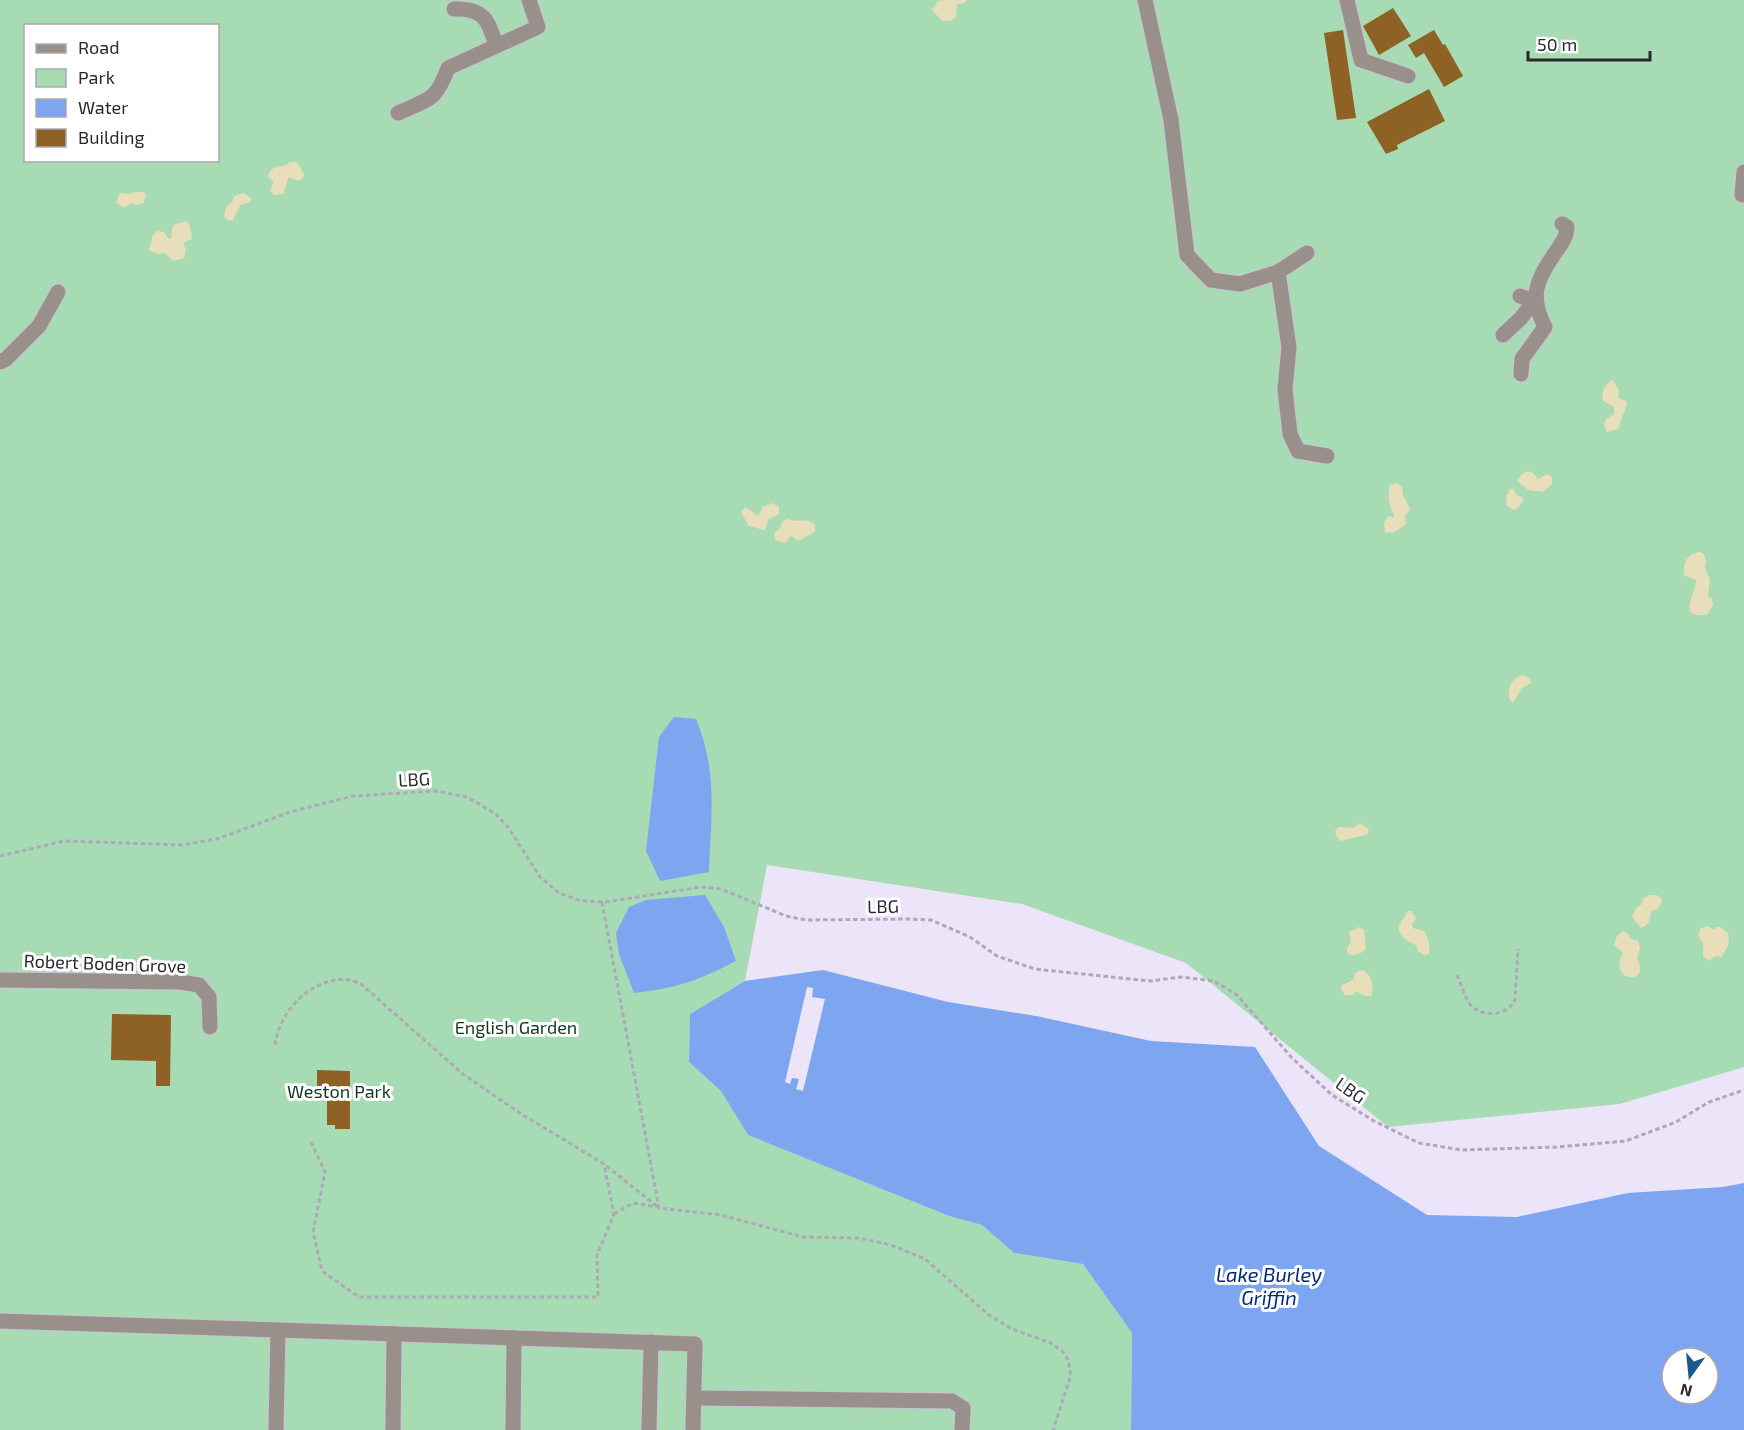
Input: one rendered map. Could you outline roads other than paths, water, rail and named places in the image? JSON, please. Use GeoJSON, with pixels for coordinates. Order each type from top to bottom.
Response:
{"type":"FeatureCollection","features":[{"type":"Feature","properties":{"kind":"street"},"geometry":{"type":"LineString","coordinates":[[398,113],[432,97],[441,87],[448,68],[538,27],[530,0]]}},
{"type":"Feature","properties":{"kind":"street"},"geometry":{"type":"LineString","coordinates":[[1145,0],[1172,120],[1188,255],[1211,280],[1240,284],[1278,272],[1307,253]]}},
{"type":"Feature","properties":{"kind":"street"},"geometry":{"type":"LineString","coordinates":[[1347,0],[1361,60],[1408,76]]}},
{"type":"Feature","properties":{"kind":"street"},"geometry":{"type":"LineString","coordinates":[[454,9],[470,8],[483,15],[491,27],[496,45]]}},
{"type":"Feature","properties":{"kind":"street"},"geometry":{"type":"LineString","coordinates":[[1742,195],[1744,172]]}},
{"type":"Feature","properties":{"kind":"street"},"geometry":{"type":"LineString","coordinates":[[1503,335],[1521,318],[1527,299],[1567,235],[1567,227],[1562,224]]}},
{"type":"Feature","properties":{"kind":"street"},"geometry":{"type":"LineString","coordinates":[[1278,272],[1289,347],[1285,388],[1290,434],[1298,451],[1327,456]]}},
{"type":"Feature","properties":{"kind":"street"},"geometry":{"type":"LineString","coordinates":[[0,362],[6,359],[39,326],[58,292]]}},
{"type":"Feature","properties":{"kind":"street"},"geometry":{"type":"LineString","coordinates":[[1521,374],[1522,359],[1545,327],[1527,299]]}},
{"type":"Feature","properties":{"kind":"street","name":"Robert Boden Grove"},"geometry":{"type":"LineString","coordinates":[[0,980],[180,982],[199,985],[209,997],[210,1027]]}},
{"type":"Feature","properties":{"kind":"street"},"geometry":{"type":"LineString","coordinates":[[0,1321],[695,1344],[693,1430]]}},
{"type":"Feature","properties":{"kind":"street"},"geometry":{"type":"LineString","coordinates":[[276,1430],[278,1330]]}},
{"type":"Feature","properties":{"kind":"street"},"geometry":{"type":"LineString","coordinates":[[393,1430],[394,1334]]}},
{"type":"Feature","properties":{"kind":"street"},"geometry":{"type":"LineString","coordinates":[[513,1430],[514,1338]]}},
{"type":"Feature","properties":{"kind":"street"},"geometry":{"type":"LineString","coordinates":[[649,1430],[651,1342]]}},
{"type":"Feature","properties":{"kind":"street"},"geometry":{"type":"LineString","coordinates":[[694,1398],[952,1401],[963,1408],[962,1430]]}},
{"type":"Feature","properties":{"kind":"water"},"geometry":{"type":"Polygon","coordinates":[[[674,717],[696,719],[708,757],[712,794],[709,872],[660,881],[646,851],[659,737],[674,717]]]}},
{"type":"Feature","properties":{"kind":"water"},"geometry":{"type":"Polygon","coordinates":[[[705,895],[724,927],[736,961],[686,983],[634,993],[619,954],[616,933],[629,907],[646,900],[705,895]]]}},
{"type":"Feature","properties":{"kind":"water","name":"Lake Burley Griffin"},"geometry":{"type":"Polygon","coordinates":[[[823,970],[948,1002],[1036,1016],[1151,1041],[1255,1047],[1319,1146],[1427,1215],[1517,1217],[1628,1193],[1723,1187],[1744,1183],[1744,1430],[1131,1430],[1132,1333],[1083,1264],[1014,1253],[982,1225],[949,1216],[748,1135],[721,1091],[689,1062],[690,1014],[745,981],[823,970]]]}},
{"type":"Feature","properties":{"kind":"park label","name":"English Garden"},"geometry":{"type":"Point","coordinates":[516,1027]}},
{"type":"Feature","properties":{"kind":"park label","name":"Weston Park"},"geometry":{"type":"Point","coordinates":[339,1091]}}]}
